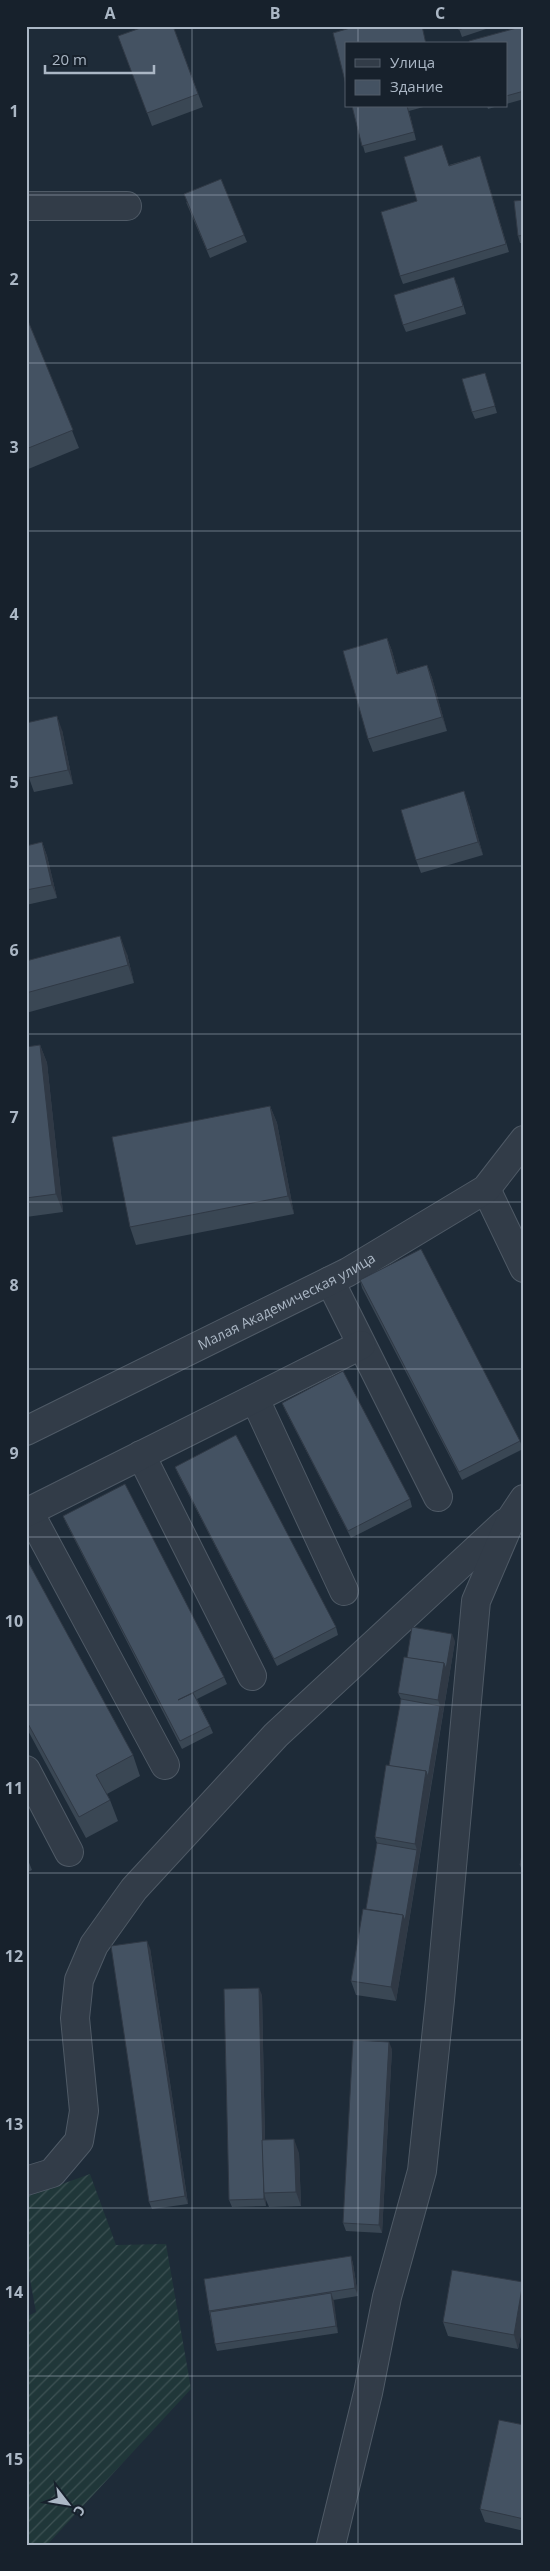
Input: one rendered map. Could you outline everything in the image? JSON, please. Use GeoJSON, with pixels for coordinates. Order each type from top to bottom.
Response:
{"type":"FeatureCollection","features":[{"type":"Feature","properties":{"kind":"street"},"geometry":{"type":"LineString","coordinates":[[26,206],[127,206]]}},
{"type":"Feature","properties":{"kind":"street","name":"Малая Академическая улица"},"geometry":{"type":"LineString","coordinates":[[26,1431],[330,1281],[486,1189],[524,1140]]}},
{"type":"Feature","properties":{"kind":"street"},"geometry":{"type":"LineString","coordinates":[[486,1189],[524,1268]]}},
{"type":"Feature","properties":{"kind":"street"},"geometry":{"type":"LineString","coordinates":[[330,1281],[438,1497]]}},
{"type":"Feature","properties":{"kind":"street"},"geometry":{"type":"LineString","coordinates":[[165,1765],[28,1513],[361,1345]]}},
{"type":"Feature","properties":{"kind":"street"},"geometry":{"type":"LineString","coordinates":[[255,1399],[344,1590]]}},
{"type":"Feature","properties":{"kind":"street"},"geometry":{"type":"LineString","coordinates":[[141,1455],[252,1676]]}},
{"type":"Feature","properties":{"kind":"street"},"geometry":{"type":"LineString","coordinates":[[26,2181],[52,2173],[79,2141],[84,2112],[75,2018],[79,1980],[94,1945],[134,1888],[276,1736],[518,1508]]}},
{"type":"Feature","properties":{"kind":"street"},"geometry":{"type":"LineString","coordinates":[[330,2545],[368,2393],[387,2297],[422,2171],[440,2000],[476,1601],[518,1508]]}},
{"type":"Feature","properties":{"kind":"street"},"geometry":{"type":"LineString","coordinates":[[26,1770],[69,1852]]}},
{"type":"Feature","properties":{"kind":"green space"},"geometry":{"type":"Polygon","coordinates":[[[90,2174],[116,2245],[166,2244],[191,2389],[47,2545],[26,2545],[26,2317],[36,2312],[26,2257],[26,2197],[90,2174]]]}},
{"type":"Feature","properties":{"kind":"building"},"geometry":{"type":"Polygon","coordinates":[[[146,26],[173,26],[198,94],[147,113],[118,36],[146,26]]]}},
{"type":"Feature","properties":{"kind":"building"},"geometry":{"type":"Polygon","coordinates":[[[357,26],[422,26],[426,42],[345,42],[345,81],[333,33],[357,26]]]}},
{"type":"Feature","properties":{"kind":"building"},"geometry":{"type":"Polygon","coordinates":[[[458,26],[469,26],[459,30],[458,26]]]}},
{"type":"Feature","properties":{"kind":"building"},"geometry":{"type":"Polygon","coordinates":[[[524,26],[524,91],[508,95],[508,42],[469,41],[524,26]]]}},
{"type":"Feature","properties":{"kind":"building"},"geometry":{"type":"Polygon","coordinates":[[[352,108],[408,108],[414,132],[362,146],[352,108]]]}},
{"type":"Feature","properties":{"kind":"building"},"geometry":{"type":"Polygon","coordinates":[[[442,145],[449,166],[480,156],[506,244],[400,276],[381,212],[417,201],[404,157],[442,145]]]}},
{"type":"Feature","properties":{"kind":"building"},"geometry":{"type":"Polygon","coordinates":[[[221,179],[244,235],[207,250],[184,194],[221,179]]]}},
{"type":"Feature","properties":{"kind":"building"},"geometry":{"type":"Polygon","coordinates":[[[524,200],[524,235],[518,236],[514,201],[524,200]]]}},
{"type":"Feature","properties":{"kind":"building"},"geometry":{"type":"Polygon","coordinates":[[[454,277],[463,306],[403,325],[394,295],[454,277]]]}},
{"type":"Feature","properties":{"kind":"building"},"geometry":{"type":"Polygon","coordinates":[[[26,316],[73,430],[26,449],[26,316]]]}},
{"type":"Feature","properties":{"kind":"building"},"geometry":{"type":"Polygon","coordinates":[[[485,373],[495,406],[472,412],[462,379],[485,373]]]}},
{"type":"Feature","properties":{"kind":"building"},"geometry":{"type":"Polygon","coordinates":[[[387,638],[397,674],[427,665],[442,717],[368,739],[343,651],[387,638]]]}},
{"type":"Feature","properties":{"kind":"building"},"geometry":{"type":"Polygon","coordinates":[[[57,716],[68,770],[29,778],[26,765],[26,723],[57,716]]]}},
{"type":"Feature","properties":{"kind":"building"},"geometry":{"type":"Polygon","coordinates":[[[464,791],[478,842],[416,860],[401,810],[464,791]]]}},
{"type":"Feature","properties":{"kind":"building"},"geometry":{"type":"Polygon","coordinates":[[[42,842],[52,885],[26,890],[26,846],[42,842]]]}},
{"type":"Feature","properties":{"kind":"building"},"geometry":{"type":"Polygon","coordinates":[[[120,936],[128,965],[26,993],[26,961],[120,936]]]}},
{"type":"Feature","properties":{"kind":"building"},"geometry":{"type":"Polygon","coordinates":[[[40,1045],[56,1194],[26,1198],[26,1047],[40,1045]]]}},
{"type":"Feature","properties":{"kind":"building"},"geometry":{"type":"Polygon","coordinates":[[[270,1106],[288,1196],[130,1227],[112,1137],[270,1106]]]}},
{"type":"Feature","properties":{"kind":"building"},"geometry":{"type":"Polygon","coordinates":[[[421,1249],[520,1441],[459,1472],[360,1280],[421,1249]]]}},
{"type":"Feature","properties":{"kind":"building"},"geometry":{"type":"Polygon","coordinates":[[[343,1371],[410,1499],[348,1531],[282,1403],[343,1371]]]}},
{"type":"Feature","properties":{"kind":"building"},"geometry":{"type":"Polygon","coordinates":[[[236,1435],[336,1627],[274,1659],[175,1467],[236,1435]]]}},
{"type":"Feature","properties":{"kind":"building"},"geometry":{"type":"Polygon","coordinates":[[[125,1484],[224,1677],[178,1700],[193,1693],[210,1726],[180,1741],[63,1516],[125,1484]]]}},
{"type":"Feature","properties":{"kind":"building"},"geometry":{"type":"Polygon","coordinates":[[[26,1558],[133,1755],[96,1775],[110,1800],[79,1817],[26,1720],[26,1558]]]}},
{"type":"Feature","properties":{"kind":"building"},"geometry":{"type":"Polygon","coordinates":[[[412,1627],[452,1634],[446,1669],[444,1663],[407,1658],[412,1627]]]}},
{"type":"Feature","properties":{"kind":"building"},"geometry":{"type":"Polygon","coordinates":[[[404,1657],[444,1663],[438,1700],[398,1693],[404,1657]]]}},
{"type":"Feature","properties":{"kind":"building"},"geometry":{"type":"Polygon","coordinates":[[[401,1699],[440,1706],[428,1777],[426,1771],[389,1766],[401,1699]]]}},
{"type":"Feature","properties":{"kind":"building"},"geometry":{"type":"Polygon","coordinates":[[[386,1765],[426,1771],[415,1844],[375,1837],[386,1765]]]}},
{"type":"Feature","properties":{"kind":"building"},"geometry":{"type":"Polygon","coordinates":[[[377,1843],[417,1850],[405,1921],[403,1915],[366,1909],[377,1843]]]}},
{"type":"Feature","properties":{"kind":"building"},"geometry":{"type":"Polygon","coordinates":[[[524,1844],[524,1866],[520,1865],[524,1844]]]}},
{"type":"Feature","properties":{"kind":"building"},"geometry":{"type":"Polygon","coordinates":[[[363,1909],[403,1915],[391,1987],[351,1981],[363,1909]]]}},
{"type":"Feature","properties":{"kind":"building"},"geometry":{"type":"Polygon","coordinates":[[[147,1941],[185,2196],[149,2202],[111,1946],[147,1941]]]}},
{"type":"Feature","properties":{"kind":"building"},"geometry":{"type":"Polygon","coordinates":[[[259,1988],[264,2199],[229,2200],[224,1989],[259,1988]]]}},
{"type":"Feature","properties":{"kind":"building"},"geometry":{"type":"Polygon","coordinates":[[[353,2040],[389,2042],[379,2225],[343,2223],[353,2040]]]}},
{"type":"Feature","properties":{"kind":"building"},"geometry":{"type":"Polygon","coordinates":[[[294,2139],[296,2192],[264,2193],[262,2140],[294,2139]]]}},
{"type":"Feature","properties":{"kind":"building"},"geometry":{"type":"Polygon","coordinates":[[[351,2256],[355,2288],[209,2311],[204,2279],[351,2256]]]}},
{"type":"Feature","properties":{"kind":"building"},"geometry":{"type":"Polygon","coordinates":[[[452,2270],[523,2282],[514,2335],[443,2322],[452,2270]]]}},
{"type":"Feature","properties":{"kind":"building"},"geometry":{"type":"Polygon","coordinates":[[[331,2293],[336,2326],[215,2344],[210,2312],[331,2293]]]}},
{"type":"Feature","properties":{"kind":"building"},"geometry":{"type":"Polygon","coordinates":[[[499,2420],[524,2425],[524,2519],[480,2509],[499,2420]]]}}]}
